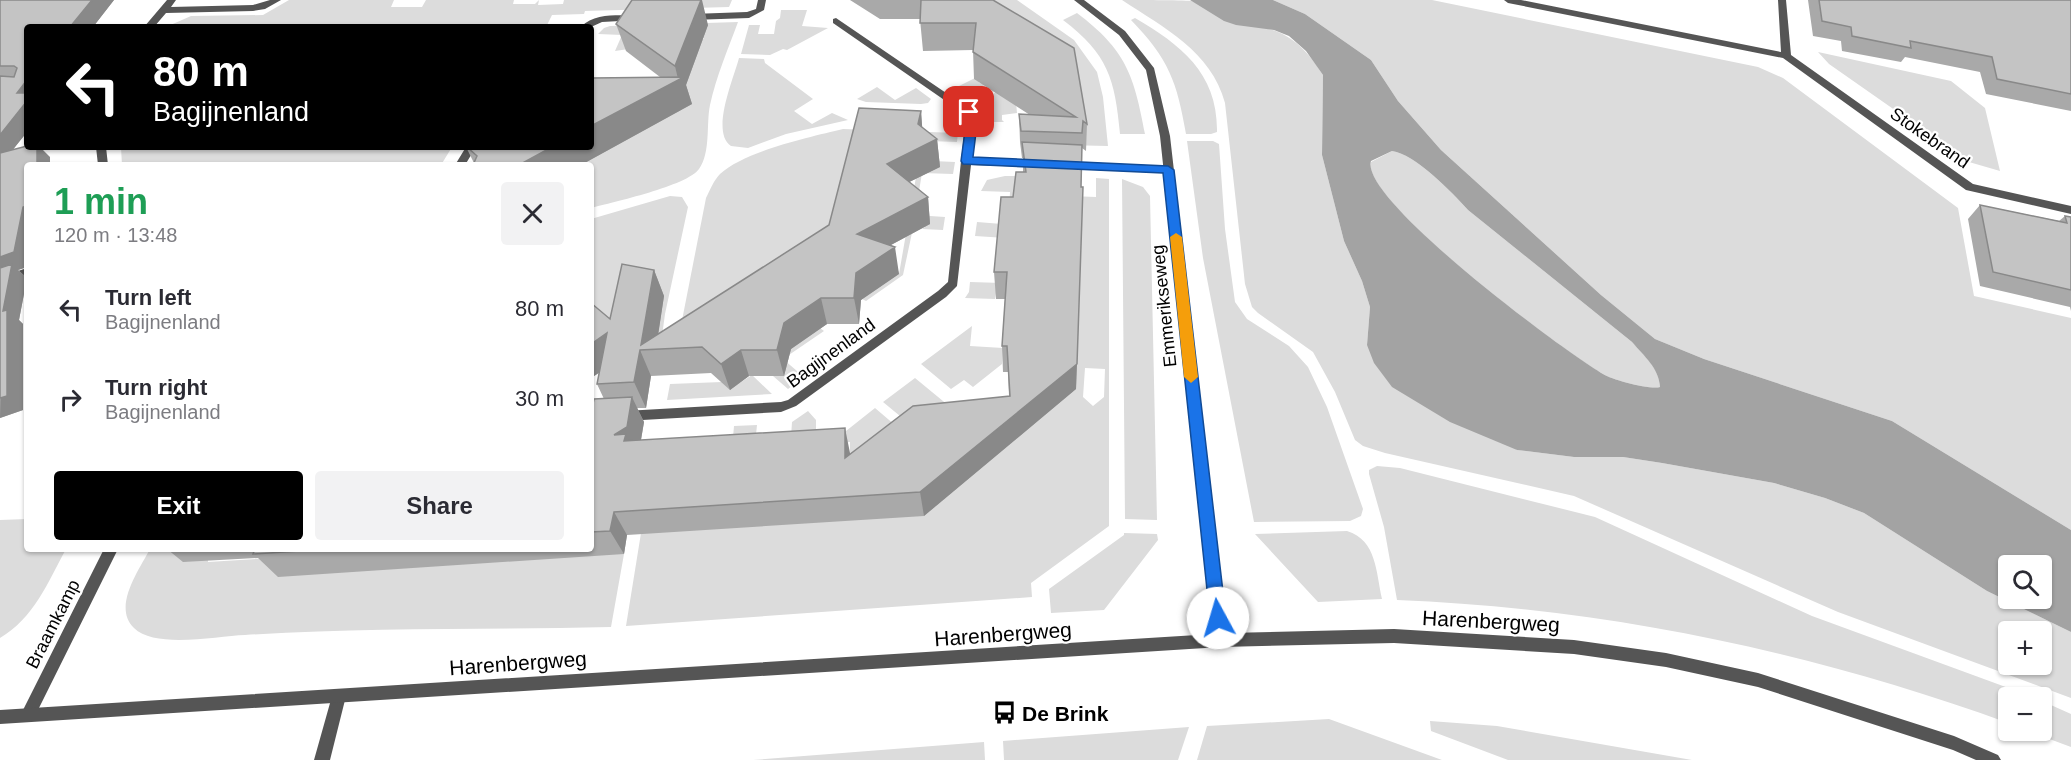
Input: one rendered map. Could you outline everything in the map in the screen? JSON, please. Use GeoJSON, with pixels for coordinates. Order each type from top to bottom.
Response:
{"type":"FeatureCollection","features":[{"type":"Feature","properties":{"kind":"street"},"geometry":{"type":"LineString","coordinates":[[151,24],[172,0]]}},
{"type":"Feature","properties":{"kind":"street"},"geometry":{"type":"LineString","coordinates":[[163,10],[253,8],[262,7],[277,0]]}},
{"type":"Feature","properties":{"kind":"street"},"geometry":{"type":"LineString","coordinates":[[682,17],[749,15],[759,10],[762,0]]}},
{"type":"Feature","properties":{"kind":"street","name":"Emmerikseweg"},"geometry":{"type":"LineString","coordinates":[[1078,0],[1122,33],[1151,70],[1165,136],[1221,640]]}},
{"type":"Feature","properties":{"kind":"street","name":"Stokebrand"},"geometry":{"type":"LineString","coordinates":[[1508,0],[1786,56],[1970,187],[2071,210]]}},
{"type":"Feature","properties":{"kind":"street"},"geometry":{"type":"LineString","coordinates":[[1782,0],[1786,56]]}},
{"type":"Feature","properties":{"kind":"street"},"geometry":{"type":"LineString","coordinates":[[588,24],[600,19],[648,18]]}},
{"type":"Feature","properties":{"kind":"street","name":"Bagijnenland"},"geometry":{"type":"LineString","coordinates":[[614,417],[781,407],[800,398],[950,288],[953,283],[971,114],[836,21]]}},
{"type":"Feature","properties":{"kind":"street"},"geometry":{"type":"LineString","coordinates":[[967,161],[1168,170]]}},
{"type":"Feature","properties":{"kind":"street"},"geometry":{"type":"LineString","coordinates":[[0,281],[24,273]]}},
{"type":"Feature","properties":{"kind":"street","name":"Braamkamp"},"geometry":{"type":"LineString","coordinates":[[28,715],[110,552]]}},
{"type":"Feature","properties":{"kind":"street","name":"Harenbergweg"},"geometry":{"type":"LineString","coordinates":[[0,717],[1221,640],[1395,636],[1574,647],[1666,660],[1758,680],[1954,743],[1993,760]]}},
{"type":"Feature","properties":{"kind":"street"},"geometry":{"type":"LineString","coordinates":[[322,760],[339,696]]}},
{"type":"Feature","properties":{"kind":"shaded area"},"geometry":{"type":"Polygon","coordinates":[[[289,0],[394,0],[391,7],[422,7],[426,0],[514,0],[513,4],[535,4],[539,0],[538,5],[563,4],[564,0],[732,0],[729,7],[585,11],[584,14],[552,15],[548,24],[173,24],[191,16],[263,15],[289,0]]]}},
{"type":"Feature","properties":{"kind":"shaded area"},"geometry":{"type":"Polygon","coordinates":[[[949,0],[1017,0],[1074,40],[1097,72],[1103,97],[1108,146],[1020,144],[1083,141],[949,0]]]}},
{"type":"Feature","properties":{"kind":"shaded area"},"geometry":{"type":"Polygon","coordinates":[[[1122,0],[1192,1],[1232,23],[1256,26],[1280,33],[1289,37],[1304,50],[1323,75],[1322,155],[1344,241],[1362,281],[1370,307],[1367,345],[1517,450],[1574,457],[1623,457],[1662,463],[1774,483],[1825,498],[1864,513],[1998,596],[1998,609],[2024,609],[2048,621],[1998,621],[1998,671],[1838,612],[1574,496],[1363,446],[1355,440],[1335,392],[1313,352],[1252,307],[1245,284],[1225,103],[1209,69],[1184,42],[1122,0]]]}},
{"type":"Feature","properties":{"kind":"shaded area"},"geometry":{"type":"Polygon","coordinates":[[[1190,0],[1273,0],[1305,14],[1371,60],[1398,101],[1441,150],[1601,295],[1655,339],[1704,359],[1892,421],[2071,530],[2071,632],[2024,609],[2052,609],[2052,555],[1998,555],[1998,596],[1864,513],[1825,498],[1774,483],[1662,463],[1623,457],[1574,457],[1517,450],[1450,422],[1392,387],[1374,363],[1367,345],[1370,307],[1362,281],[1344,241],[1322,155],[1323,75],[1306,51],[1289,36],[1274,30],[1236,25],[1224,21],[1190,0]],[[1392,151],[1371,161],[1376,180],[1397,207],[1429,240],[1510,307],[1603,374],[1632,384],[1660,387],[1654,368],[1632,342],[1468,210],[1422,167],[1392,151]]]}},
{"type":"Feature","properties":{"kind":"shaded area"},"geometry":{"type":"Polygon","coordinates":[[[1273,0],[1432,0],[1758,67],[1783,78],[1958,208],[1974,296],[2071,318],[2071,530],[1892,421],[1704,359],[1655,339],[1601,295],[1441,150],[1398,101],[1371,60],[1305,14],[1273,0]]]}},
{"type":"Feature","properties":{"kind":"shaded area"},"geometry":{"type":"Polygon","coordinates":[[[781,10],[807,10],[802,26],[828,28],[787,50],[783,49],[770,55],[741,54],[749,25],[760,25],[758,34],[774,34],[781,10]]]}},
{"type":"Feature","properties":{"kind":"shaded area"},"geometry":{"type":"Polygon","coordinates":[[[1077,13],[1107,39],[1125,65],[1137,95],[1145,134],[1120,134],[1112,83],[1106,69],[1090,44],[1063,20],[1077,13]]]}},
{"type":"Feature","properties":{"kind":"shaded area"},"geometry":{"type":"Polygon","coordinates":[[[1135,18],[1167,39],[1194,63],[1211,93],[1216,111],[1217,132],[1186,134],[1175,85],[1163,59],[1131,20],[1135,18]]]}},
{"type":"Feature","properties":{"kind":"shaded area"},"geometry":{"type":"Polygon","coordinates":[[[738,22],[722,63],[713,95],[705,154],[699,169],[692,175],[665,187],[594,207],[594,162],[584,162],[704,38],[615,51],[622,35],[598,34],[610,26],[738,22]]]}},
{"type":"Feature","properties":{"kind":"shaded area"},"geometry":{"type":"Polygon","coordinates":[[[1818,52],[1951,81],[1985,108],[2000,171],[1969,162],[1829,64],[1818,52]]]}},
{"type":"Feature","properties":{"kind":"shaded area"},"geometry":{"type":"Polygon","coordinates":[[[739,58],[764,59],[765,63],[813,99],[794,111],[812,124],[832,113],[848,120],[786,134],[748,148],[731,146],[725,139],[723,117],[739,58]]]}},
{"type":"Feature","properties":{"kind":"shaded area"},"geometry":{"type":"Polygon","coordinates":[[[975,78],[980,83],[993,78],[1015,92],[1017,113],[1002,115],[1004,122],[990,122],[991,111],[980,102],[1001,89],[990,82],[969,94],[957,87],[975,78]]]}},
{"type":"Feature","properties":{"kind":"shaded area"},"geometry":{"type":"Polygon","coordinates":[[[877,87],[895,100],[916,88],[931,99],[928,103],[921,104],[866,102],[857,99],[877,87]]]}},
{"type":"Feature","properties":{"kind":"shaded area"},"geometry":{"type":"Polygon","coordinates":[[[843,129],[958,133],[957,142],[929,141],[834,252],[676,351],[706,198],[718,176],[745,158],[796,141],[843,129]]]}},
{"type":"Feature","properties":{"kind":"shaded area"},"geometry":{"type":"Polygon","coordinates":[[[1187,141],[1213,141],[1219,144],[1225,229],[1235,302],[1247,319],[1289,346],[1308,367],[1327,407],[1363,509],[1361,516],[1350,521],[1254,522],[1203,258],[1187,141]]]}},
{"type":"Feature","properties":{"kind":"shaded area"},"geometry":{"type":"Polygon","coordinates":[[[121,150],[450,150],[443,162],[122,162],[121,150]]]}},
{"type":"Feature","properties":{"kind":"shaded area"},"geometry":{"type":"Polygon","coordinates":[[[1392,151],[1411,159],[1422,167],[1468,210],[1632,342],[1654,368],[1660,387],[1632,384],[1603,374],[1510,308],[1430,240],[1397,208],[1376,181],[1371,162],[1392,151]]]}},
{"type":"Feature","properties":{"kind":"shaded area"},"geometry":{"type":"Polygon","coordinates":[[[933,161],[955,162],[953,174],[922,173],[915,215],[945,217],[943,230],[922,229],[925,227],[909,218],[917,171],[933,161]]]}},
{"type":"Feature","properties":{"kind":"shaded area"},"geometry":{"type":"Polygon","coordinates":[[[1005,176],[1021,176],[1020,194],[1096,197],[1096,178],[1109,179],[1109,526],[1031,583],[1032,597],[626,626],[652,465],[924,516],[1075,389],[1082,215],[1009,213],[1010,192],[981,191],[987,180],[1005,176]],[[1085,368],[1083,397],[1093,406],[1104,397],[1105,369],[1085,368]]]}},
{"type":"Feature","properties":{"kind":"shaded area"},"geometry":{"type":"Polygon","coordinates":[[[1122,179],[1143,187],[1150,196],[1157,520],[1125,519],[1122,179]]]}},
{"type":"Feature","properties":{"kind":"shaded area"},"geometry":{"type":"Polygon","coordinates":[[[670,196],[682,197],[688,207],[665,314],[660,351],[594,320],[594,218],[670,196]]]}},
{"type":"Feature","properties":{"kind":"shaded area"},"geometry":{"type":"Polygon","coordinates":[[[977,222],[1002,224],[1001,234],[1013,235],[1009,287],[997,287],[995,299],[965,298],[969,292],[970,282],[1002,283],[1006,238],[975,236],[977,222]]]}},
{"type":"Feature","properties":{"kind":"shaded area"},"geometry":{"type":"Polygon","coordinates":[[[907,228],[913,228],[903,275],[866,301],[862,299],[899,274],[907,228]]]}},
{"type":"Feature","properties":{"kind":"shaded area"},"geometry":{"type":"Polygon","coordinates":[[[972,326],[970,346],[1003,348],[1002,364],[973,387],[964,380],[951,389],[921,364],[972,326]]]}},
{"type":"Feature","properties":{"kind":"shaded area"},"geometry":{"type":"Polygon","coordinates":[[[820,328],[824,331],[783,359],[804,377],[788,389],[773,376],[777,376],[786,367],[777,357],[820,328]]]}},
{"type":"Feature","properties":{"kind":"shaded area"},"geometry":{"type":"Polygon","coordinates":[[[752,375],[772,394],[667,400],[670,384],[722,382],[730,389],[752,375]]]}},
{"type":"Feature","properties":{"kind":"shaded area"},"geometry":{"type":"Polygon","coordinates":[[[915,378],[949,406],[917,430],[883,402],[915,378]]]}},
{"type":"Feature","properties":{"kind":"shaded area"},"geometry":{"type":"Polygon","coordinates":[[[875,408],[909,437],[893,450],[850,453],[850,442],[833,443],[832,454],[748,459],[749,448],[732,449],[734,426],[757,425],[754,454],[790,452],[792,422],[808,411],[816,420],[816,438],[845,436],[846,431],[875,408]]]}},
{"type":"Feature","properties":{"kind":"shaded area"},"geometry":{"type":"Polygon","coordinates":[[[1377,466],[1400,468],[1595,517],[1812,616],[2006,687],[1998,687],[1998,720],[1860,675],[1707,638],[1553,613],[1397,600],[1384,527],[1369,470],[1377,466]]]}},
{"type":"Feature","properties":{"kind":"shaded area"},"geometry":{"type":"Polygon","coordinates":[[[24,519],[24,552],[64,552],[31,610],[12,630],[0,638],[0,520],[24,519]]]}},
{"type":"Feature","properties":{"kind":"shaded area"},"geometry":{"type":"Polygon","coordinates":[[[1347,531],[1357,535],[1370,550],[1382,599],[1318,602],[1255,534],[1347,531]]]}},
{"type":"Feature","properties":{"kind":"shaded area"},"geometry":{"type":"Polygon","coordinates":[[[1124,533],[1157,534],[1158,540],[1104,610],[1051,613],[1049,589],[1124,533]]]}},
{"type":"Feature","properties":{"kind":"shaded area"},"geometry":{"type":"Polygon","coordinates":[[[148,552],[193,552],[208,562],[350,553],[624,554],[611,627],[336,631],[171,640],[144,634],[134,628],[128,619],[126,599],[148,552]]]}},
{"type":"Feature","properties":{"kind":"shaded area"},"geometry":{"type":"Polygon","coordinates":[[[2052,623],[2071,632],[2071,698],[2052,691],[2052,687],[2041,687],[2009,675],[2052,675],[2052,623]]]}},
{"type":"Feature","properties":{"kind":"shaded area"},"geometry":{"type":"Polygon","coordinates":[[[2052,705],[2071,714],[2071,747],[2052,740],[2052,705]]]}},
{"type":"Feature","properties":{"kind":"shaded area"},"geometry":{"type":"Polygon","coordinates":[[[1329,719],[1442,760],[1197,760],[1207,726],[1329,719]]]}},
{"type":"Feature","properties":{"kind":"shaded area"},"geometry":{"type":"Polygon","coordinates":[[[1430,721],[1497,726],[1692,760],[1508,760],[1431,731],[1430,721]]]}},
{"type":"Feature","properties":{"kind":"shaded area"},"geometry":{"type":"Polygon","coordinates":[[[1189,727],[1178,760],[1004,760],[1003,741],[1189,727]]]}},
{"type":"Feature","properties":{"kind":"shaded area"},"geometry":{"type":"Polygon","coordinates":[[[984,742],[985,760],[753,760],[984,742]]]}},
{"type":"Feature","properties":{"kind":"building"},"geometry":{"type":"Polygon","coordinates":[[[0,0],[92,0],[72,24],[24,24],[24,84],[17,93],[24,93],[24,105],[0,135],[0,76],[14,77],[17,68],[0,66],[0,0]]]}},
{"type":"Feature","properties":{"kind":"building"},"geometry":{"type":"Polygon","coordinates":[[[632,0],[701,0],[675,66],[616,24],[632,0]]]}},
{"type":"Feature","properties":{"kind":"building"},"geometry":{"type":"Polygon","coordinates":[[[921,0],[993,0],[1074,48],[1087,124],[1083,121],[1082,133],[1021,131],[1019,114],[1076,117],[973,52],[976,23],[920,23],[921,0]]]}},
{"type":"Feature","properties":{"kind":"building"},"geometry":{"type":"Polygon","coordinates":[[[1819,0],[2071,0],[2071,94],[1997,79],[1992,57],[1910,41],[1911,48],[1852,36],[1851,27],[1822,21],[1819,0]]]}},
{"type":"Feature","properties":{"kind":"building"},"geometry":{"type":"Polygon","coordinates":[[[684,77],[594,124],[594,78],[684,77]]]}},
{"type":"Feature","properties":{"kind":"building"},"geometry":{"type":"Polygon","coordinates":[[[859,108],[921,111],[918,124],[937,139],[887,164],[928,197],[857,234],[895,247],[856,273],[854,298],[821,298],[784,323],[777,350],[741,350],[721,364],[702,347],[640,350],[634,382],[597,384],[607,333],[594,342],[594,306],[610,319],[622,264],[654,270],[641,345],[829,225],[859,108]]]}},
{"type":"Feature","properties":{"kind":"building"},"geometry":{"type":"Polygon","coordinates":[[[1022,142],[1082,145],[1081,187],[1083,187],[1077,364],[920,492],[614,512],[610,531],[594,532],[594,399],[632,397],[627,427],[614,435],[626,434],[624,441],[845,428],[845,458],[913,406],[1010,396],[1007,346],[1002,346],[1007,272],[994,272],[1001,197],[1013,197],[1016,172],[1026,172],[1022,142]]]}},
{"type":"Feature","properties":{"kind":"building"},"geometry":{"type":"Polygon","coordinates":[[[24,147],[24,150],[37,150],[37,162],[24,162],[24,207],[14,252],[0,257],[0,153],[24,147]]]}},
{"type":"Feature","properties":{"kind":"building"},"geometry":{"type":"Polygon","coordinates":[[[470,150],[546,150],[524,162],[474,162],[477,156],[470,150]]]}},
{"type":"Feature","properties":{"kind":"building"},"geometry":{"type":"Polygon","coordinates":[[[1980,205],[2067,223],[2065,216],[2071,217],[2071,290],[1993,272],[1980,205]]]}},
{"type":"Feature","properties":{"kind":"building"},"geometry":{"type":"Polygon","coordinates":[[[12,264],[3,311],[7,310],[7,396],[0,398],[0,268],[12,264]]]}},
{"type":"Feature","properties":{"kind":"building"},"geometry":{"type":"Polygon","coordinates":[[[254,552],[284,552],[253,554],[254,552]]]}},
{"type":"Feature","properties":{"kind":"slow traffic"},"geometry":{"type":"LineString","coordinates":[[1176,237],[1191,377]]}},
{"type":"Feature","properties":{"kind":"place","name":"De Brink"},"geometry":{"type":"Point","coordinates":[1004,713]}},
{"type":"Feature","properties":{"kind":"route"},"geometry":{"type":"LineString","coordinates":[[969,112],[972,116],[967,161],[1168,170],[1218,618]]}}]}
